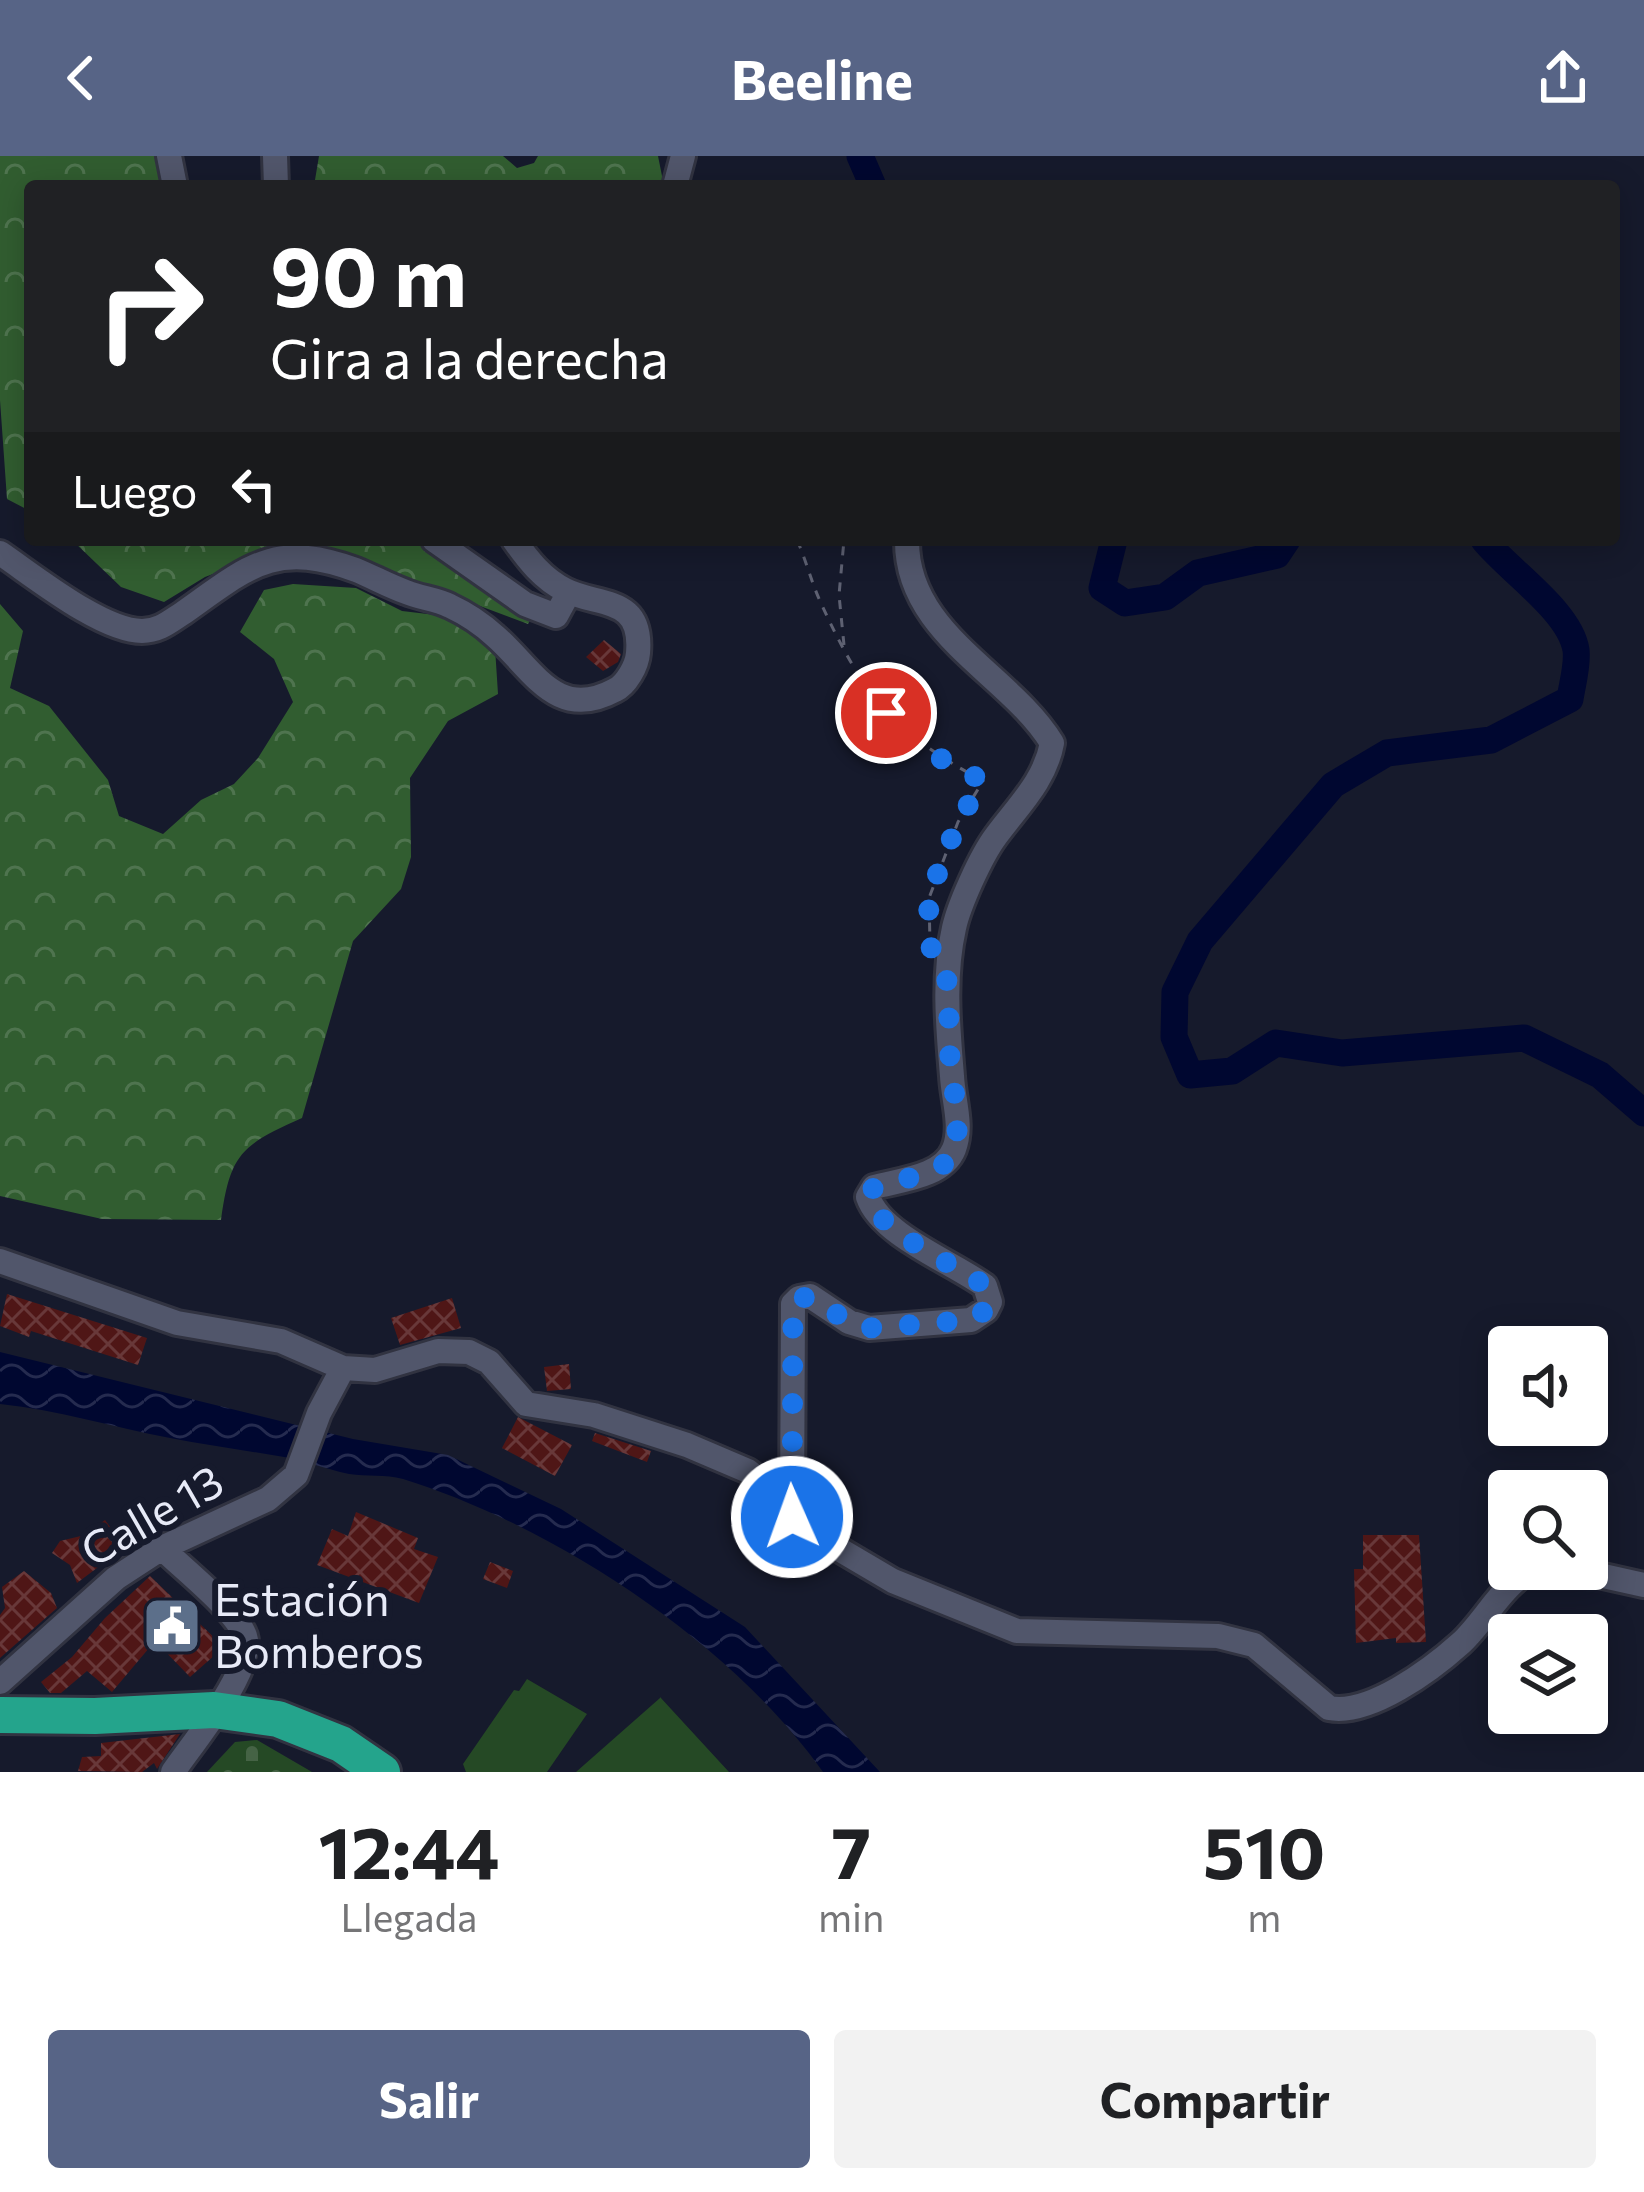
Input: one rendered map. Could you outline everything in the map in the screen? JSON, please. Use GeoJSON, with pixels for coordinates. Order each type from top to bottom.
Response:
{"type":"FeatureCollection","features":[{"type":"Feature","properties":{"kind":"highway"},"geometry":{"type":"LineString","coordinates":[[0,1714],[94,1716],[214,1710],[278,1719],[341,1744],[372,1770]]}},
{"type":"Feature","properties":{"kind":"street"},"geometry":{"type":"LineString","coordinates":[[443,546],[525,604],[556,616],[569,592]]}},
{"type":"Feature","properties":{"kind":"street"},"geometry":{"type":"LineString","coordinates":[[0,553],[109,623],[138,632],[160,629],[248,567],[290,554],[354,569],[449,605],[494,635],[543,687],[572,700],[596,700],[622,686],[638,657],[636,631],[627,613],[610,601],[569,592],[532,566],[518,546]]}},
{"type":"Feature","properties":{"kind":"street"},"geometry":{"type":"LineString","coordinates":[[792,1517],[793,1304],[810,1297],[849,1322],[869,1328],[971,1320],[990,1302],[985,1286],[910,1240],[873,1211],[868,1197],[874,1187],[932,1172],[947,1162],[956,1146],[958,1118],[948,1033],[954,925],[992,842],[1048,764],[1052,743],[1040,724],[954,644],[924,603],[907,546]]}},
{"type":"Feature","properties":{"kind":"street"},"geometry":{"type":"LineString","coordinates":[[0,1261],[177,1322],[281,1341],[343,1368],[375,1370],[438,1351],[469,1352],[489,1362],[526,1404],[594,1414],[748,1471],[778,1495],[792,1517],[893,1581],[1017,1631],[1245,1640],[1329,1708],[1342,1711],[1382,1698],[1460,1643],[1508,1590]]}},
{"type":"Feature","properties":{"kind":"street","name":"Calle 13"},"geometry":{"type":"LineString","coordinates":[[0,1682],[116,1578],[162,1548],[268,1498],[296,1475],[319,1413],[343,1368]]}},
{"type":"Feature","properties":{"kind":"street"},"geometry":{"type":"LineString","coordinates":[[162,1548],[220,1604],[245,1636],[245,1663],[234,1687],[173,1772]]}},
{"type":"Feature","properties":{"kind":"street"},"geometry":{"type":"LineString","coordinates":[[1608,1577],[1644,1585]]}},
{"type":"Feature","properties":{"kind":"path"},"geometry":{"type":"LineString","coordinates":[[799,546],[818,597],[869,696],[940,758],[983,781],[958,822],[928,898],[932,961],[948,982]]}},
{"type":"Feature","properties":{"kind":"path"},"geometry":{"type":"LineString","coordinates":[[843,546],[839,595],[844,647]]}},
{"type":"Feature","properties":{"kind":"green space"},"geometry":{"type":"Polygon","coordinates":[[[0,156],[176,156],[182,180],[24,180],[24,508],[7,499],[0,400],[0,156]]]}},
{"type":"Feature","properties":{"kind":"green space"},"geometry":{"type":"Polygon","coordinates":[[[319,156],[503,156],[517,168],[534,163],[538,156],[658,156],[663,180],[315,180],[319,156]]]}},
{"type":"Feature","properties":{"kind":"green space"},"geometry":{"type":"Polygon","coordinates":[[[78,546],[286,546],[205,577],[164,602],[121,587],[78,546]]]}},
{"type":"Feature","properties":{"kind":"green space"},"geometry":{"type":"Polygon","coordinates":[[[320,546],[457,546],[539,605],[528,624],[320,546]]]}},
{"type":"Feature","properties":{"kind":"green space"},"geometry":{"type":"Polygon","coordinates":[[[293,584],[356,588],[402,611],[453,617],[495,648],[498,694],[448,721],[410,778],[411,857],[401,889],[353,941],[302,1118],[265,1136],[242,1154],[229,1180],[221,1220],[102,1219],[0,1196],[0,604],[23,631],[10,688],[49,706],[108,780],[119,816],[163,834],[201,800],[234,784],[258,758],[293,702],[274,659],[240,632],[264,590],[293,584]]]}},
{"type":"Feature","properties":{"kind":"green space"},"geometry":{"type":"Polygon","coordinates":[[[527,1679],[587,1714],[547,1772],[466,1772],[463,1764],[514,1690],[519,1691],[527,1679]]]}},
{"type":"Feature","properties":{"kind":"green space"},"geometry":{"type":"Polygon","coordinates":[[[660,1698],[729,1772],[576,1772],[660,1698]]]}},
{"type":"Feature","properties":{"kind":"green space"},"geometry":{"type":"Polygon","coordinates":[[[257,1740],[312,1772],[207,1772],[235,1742],[257,1740]]]}},
{"type":"Feature","properties":{"kind":"water"},"geometry":{"type":"Polygon","coordinates":[[[0,1352],[353,1439],[448,1455],[561,1509],[745,1627],[880,1772],[823,1772],[785,1724],[689,1635],[635,1594],[519,1526],[403,1479],[349,1474],[287,1457],[0,1404],[0,1352]]]}},
{"type":"Feature","properties":{"kind":"building"},"geometry":{"type":"Polygon","coordinates":[[[604,640],[621,654],[618,662],[603,671],[586,657],[604,640]]]}},
{"type":"Feature","properties":{"kind":"building"},"geometry":{"type":"Polygon","coordinates":[[[7,1294],[147,1338],[138,1365],[31,1331],[29,1337],[0,1326],[7,1294]]]}},
{"type":"Feature","properties":{"kind":"building"},"geometry":{"type":"Polygon","coordinates":[[[452,1298],[461,1328],[400,1345],[391,1318],[452,1298]]]}},
{"type":"Feature","properties":{"kind":"building"},"geometry":{"type":"Polygon","coordinates":[[[569,1364],[571,1389],[547,1391],[544,1367],[569,1364]]]}},
{"type":"Feature","properties":{"kind":"building"},"geometry":{"type":"Polygon","coordinates":[[[518,1417],[572,1445],[555,1476],[502,1448],[518,1417]]]}},
{"type":"Feature","properties":{"kind":"building"},"geometry":{"type":"Polygon","coordinates":[[[595,1433],[651,1451],[647,1462],[592,1441],[595,1433]]]}},
{"type":"Feature","properties":{"kind":"building"},"geometry":{"type":"Polygon","coordinates":[[[356,1512],[418,1538],[414,1549],[438,1557],[419,1603],[317,1565],[332,1529],[348,1536],[356,1512]]]}},
{"type":"Feature","properties":{"kind":"building"},"geometry":{"type":"Polygon","coordinates":[[[105,1520],[125,1547],[77,1583],[70,1565],[52,1553],[60,1541],[85,1535],[105,1520]]]}},
{"type":"Feature","properties":{"kind":"building"},"geometry":{"type":"Polygon","coordinates":[[[1363,1535],[1419,1535],[1426,1642],[1396,1643],[1396,1638],[1356,1643],[1354,1569],[1363,1569],[1363,1535]]]}},
{"type":"Feature","properties":{"kind":"building"},"geometry":{"type":"Polygon","coordinates":[[[490,1562],[513,1571],[507,1588],[483,1579],[490,1562]]]}},
{"type":"Feature","properties":{"kind":"building"},"geometry":{"type":"Polygon","coordinates":[[[24,1571],[51,1593],[57,1608],[0,1658],[2,1587],[24,1571]]]}},
{"type":"Feature","properties":{"kind":"building"},"geometry":{"type":"Polygon","coordinates":[[[150,1576],[224,1647],[190,1677],[155,1641],[112,1692],[87,1671],[61,1693],[50,1693],[41,1682],[72,1657],[150,1576]]]}},
{"type":"Feature","properties":{"kind":"building"},"geometry":{"type":"Polygon","coordinates":[[[180,1734],[157,1769],[154,1763],[142,1772],[78,1771],[82,1757],[101,1756],[101,1743],[180,1734]]]}},
{"type":"Feature","properties":{"kind":"waterway"},"geometry":{"type":"LineString","coordinates":[[860,156],[870,180]]}},
{"type":"Feature","properties":{"kind":"waterway"},"geometry":{"type":"LineString","coordinates":[[1112,546],[1102,588],[1125,603],[1165,597],[1198,573],[1277,555],[1283,546]]}},
{"type":"Feature","properties":{"kind":"waterway"},"geometry":{"type":"LineString","coordinates":[[1490,546],[1551,606],[1571,635],[1576,668],[1570,699],[1491,740],[1387,753],[1333,785],[1200,941],[1175,992],[1174,1037],[1190,1075],[1232,1071],[1276,1043],[1342,1053],[1524,1038],[1600,1075],[1644,1113]]}},
{"type":"Feature","properties":{"kind":"place","name":"Estación Bomberos"},"geometry":{"type":"Point","coordinates":[172,1626]}},
{"type":"Feature","properties":{"kind":"route"},"geometry":{"type":"LineString","coordinates":[[792,1517],[793,1304],[810,1297],[849,1322],[869,1328],[971,1320],[990,1302],[985,1286],[910,1240],[873,1211],[868,1197],[874,1187],[932,1172],[947,1162],[956,1146],[948,982],[930,953],[928,898],[958,822],[983,781],[940,758],[886,713]]}}]}
